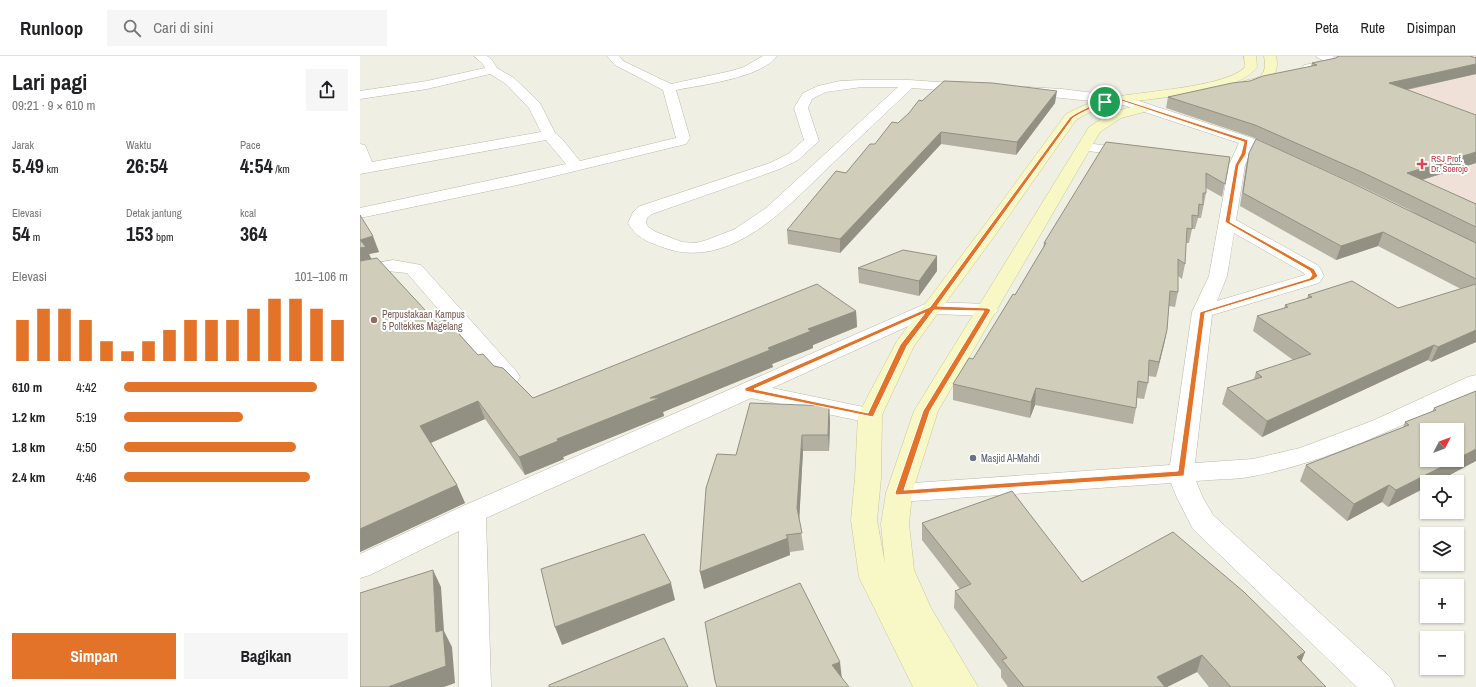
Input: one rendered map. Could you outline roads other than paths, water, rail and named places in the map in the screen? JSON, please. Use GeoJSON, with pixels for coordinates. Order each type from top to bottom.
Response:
{"type":"FeatureCollection","features":[{"type":"Feature","properties":{"kind":"street"},"geometry":{"type":"LineString","coordinates":[[480,56],[488,62],[492,70],[510,81],[535,106],[549,135],[558,142],[576,166]]}},
{"type":"Feature","properties":{"kind":"street"},"geometry":{"type":"LineString","coordinates":[[613,56],[619,63],[669,88],[716,79],[743,71],[758,65],[771,56]]}},
{"type":"Feature","properties":{"kind":"street"},"geometry":{"type":"LineString","coordinates":[[929,687],[873,577],[864,520],[868,478],[870,415],[904,345],[1071,117],[1105,102],[1173,93],[1233,80],[1248,72],[1251,67],[1250,56]]}},
{"type":"Feature","properties":{"kind":"street"},"geometry":{"type":"LineString","coordinates":[[1299,70],[1333,63],[1322,56]]}},
{"type":"Feature","properties":{"kind":"street"},"geometry":{"type":"LineString","coordinates":[[962,687],[918,613],[900,570],[895,524],[899,493],[926,411],[988,310],[1094,130],[1107,119],[1123,113],[1254,84],[1274,68]]}},
{"type":"Feature","properties":{"kind":"street"},"geometry":{"type":"LineString","coordinates":[[360,95],[406,90],[455,80],[492,70]]}},
{"type":"Feature","properties":{"kind":"street"},"geometry":{"type":"LineString","coordinates":[[908,85],[772,212],[741,233],[713,244],[696,248],[679,248],[650,236],[641,230],[637,223],[639,216],[646,210],[775,166],[793,157],[812,141],[801,108],[807,95],[833,87],[853,84],[908,85],[977,88]]}},
{"type":"Feature","properties":{"kind":"street"},"geometry":{"type":"LineString","coordinates":[[360,213],[576,166],[676,142],[683,139],[669,88]]}},
{"type":"Feature","properties":{"kind":"street"},"geometry":{"type":"LineString","coordinates":[[1016,90],[1062,93],[1122,100],[1247,141],[1296,164]]}},
{"type":"Feature","properties":{"kind":"street"},"geometry":{"type":"LineString","coordinates":[[360,148],[364,169],[549,135]]}},
{"type":"Feature","properties":{"kind":"street"},"geometry":{"type":"LineString","coordinates":[[1247,141],[1243,154],[1229,164],[1227,222],[1218,276],[1202,312],[1181,474],[1190,498],[1203,522],[1379,687]]}},
{"type":"Feature","properties":{"kind":"street"},"geometry":{"type":"LineString","coordinates":[[1084,147],[1145,154]]}},
{"type":"Feature","properties":{"kind":"street"},"geometry":{"type":"LineString","coordinates":[[1202,312],[1312,279],[1315,276],[1312,270],[1227,222]]}},
{"type":"Feature","properties":{"kind":"street"},"geometry":{"type":"LineString","coordinates":[[360,272],[381,266],[401,264],[414,269],[508,376]]}},
{"type":"Feature","properties":{"kind":"street"},"geometry":{"type":"LineString","coordinates":[[360,567],[472,513],[932,308],[988,310]]}},
{"type":"Feature","properties":{"kind":"street"},"geometry":{"type":"LineString","coordinates":[[899,493],[1253,468],[1306,455],[1380,426],[1476,382]]}},
{"type":"Feature","properties":{"kind":"street"},"geometry":{"type":"LineString","coordinates":[[747,390],[870,415]]}},
{"type":"Feature","properties":{"kind":"street"},"geometry":{"type":"LineString","coordinates":[[472,513],[476,687]]}},
{"type":"Feature","properties":{"kind":"place","name":"RSJ Prof. Dr. Soerojo"},"geometry":{"type":"Point","coordinates":[1422,164]}},
{"type":"Feature","properties":{"kind":"place","name":"Perpustakaan Kampus 5 Poltekkes Magelang"},"geometry":{"type":"Point","coordinates":[374,320]}},
{"type":"Feature","properties":{"kind":"place","name":"Masjid Al-Mahdi"},"geometry":{"type":"Point","coordinates":[973,458]}}]}
